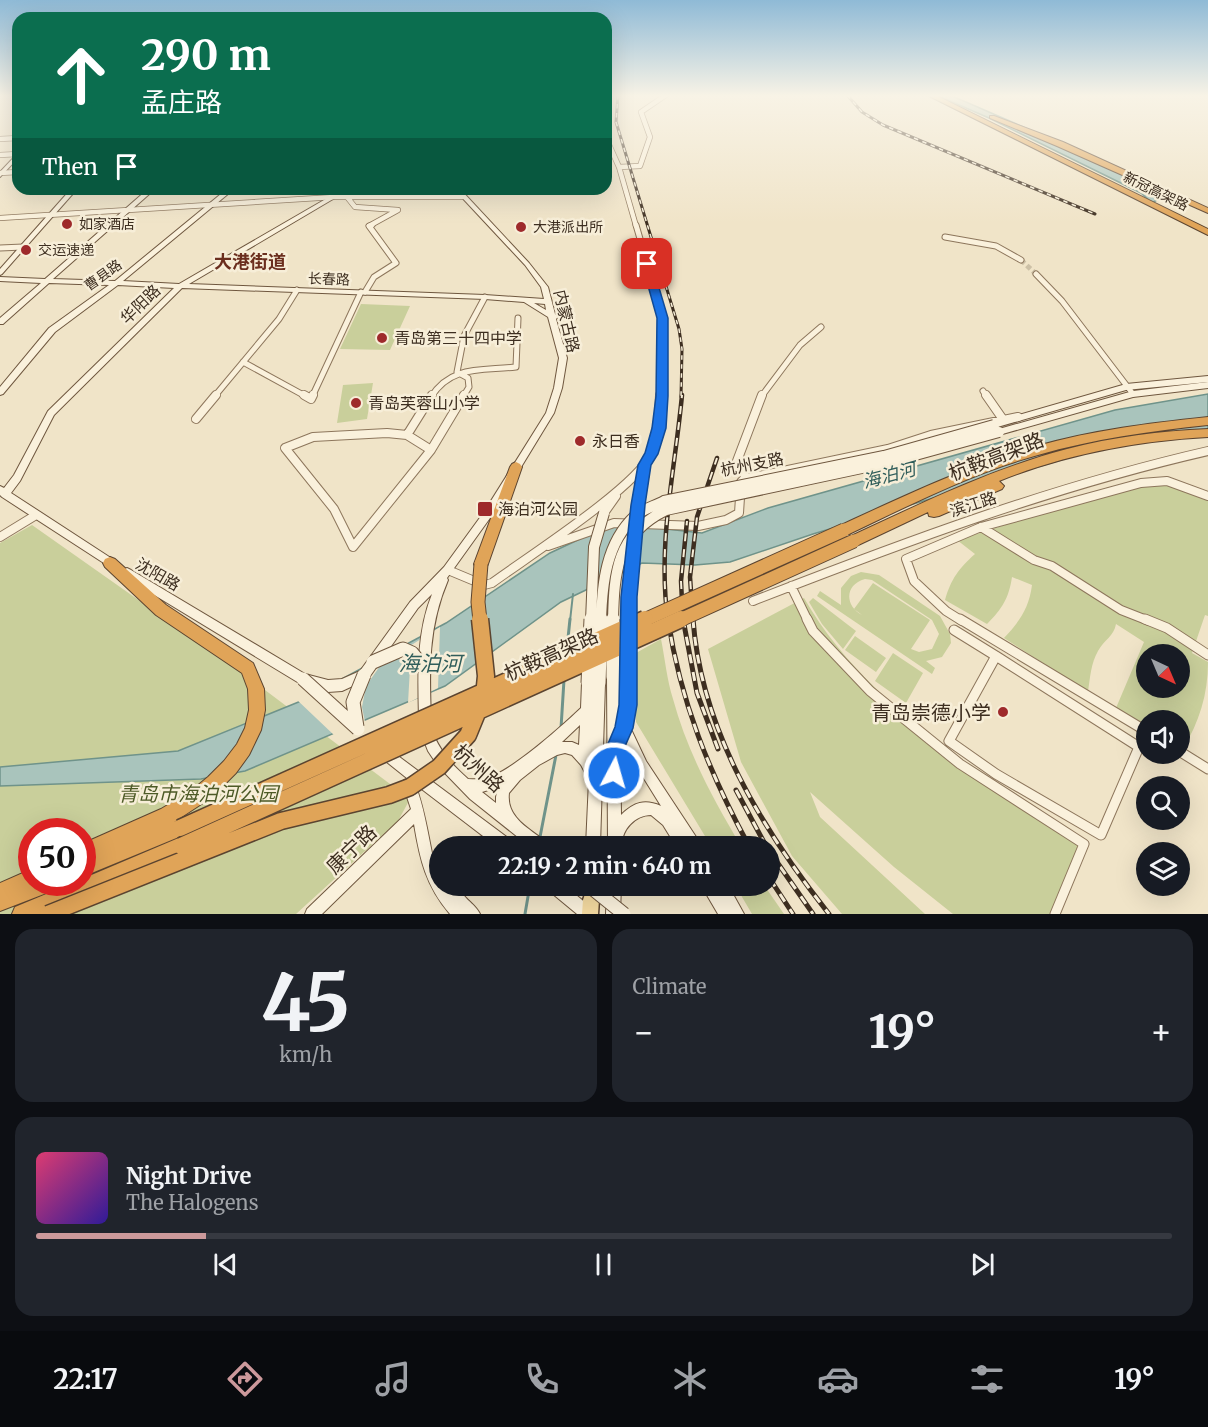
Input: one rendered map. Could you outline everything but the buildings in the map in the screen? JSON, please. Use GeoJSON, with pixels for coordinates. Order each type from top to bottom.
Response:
{"type":"FeatureCollection","features":[{"type":"Feature","properties":{"kind":"highway"},"geometry":{"type":"LineString","coordinates":[[1017,138],[1094,180],[1208,234]]}},
{"type":"Feature","properties":{"kind":"highway"},"geometry":{"type":"LineString","coordinates":[[1043,138],[1119,166],[1208,209]]}},
{"type":"Feature","properties":{"kind":"highway"},"geometry":{"type":"LineString","coordinates":[[951,482],[996,460],[1051,441],[1125,424],[1208,414]]}},
{"type":"Feature","properties":{"kind":"highway","name":"杭鞍高架路"},"geometry":{"type":"LineString","coordinates":[[96,862],[180,828],[951,482],[1036,450],[1130,429],[1208,421]]}},
{"type":"Feature","properties":{"kind":"highway","name":"杭鞍高架路"},"geometry":{"type":"LineString","coordinates":[[22,914],[180,846],[973,487],[1047,459],[1144,438],[1208,433]]}},
{"type":"Feature","properties":{"kind":"highway"},"geometry":{"type":"LineString","coordinates":[[854,541],[954,505],[1022,475],[1082,456],[1140,444],[1208,440]]}},
{"type":"Feature","properties":{"kind":"highway"},"geometry":{"type":"LineString","coordinates":[[48,914],[281,821],[389,795],[410,786],[440,767],[468,735],[484,696],[486,676],[478,602],[481,564],[516,467]]}},
{"type":"Feature","properties":{"kind":"highway"},"geometry":{"type":"LineString","coordinates":[[96,848],[180,809],[236,761],[256,723],[260,700],[256,682],[248,668],[161,610],[110,563]]}},
{"type":"Feature","properties":{"kind":"highway"},"geometry":{"type":"LineString","coordinates":[[0,892],[18,884]]}},
{"type":"Feature","properties":{"kind":"highway"},"geometry":{"type":"LineString","coordinates":[[0,903],[18,895]]}},
{"type":"Feature","properties":{"kind":"main road"},"geometry":{"type":"LineString","coordinates":[[1,174],[12,161]]}},
{"type":"Feature","properties":{"kind":"main road"},"geometry":{"type":"LineString","coordinates":[[0,273],[69,195]]}},
{"type":"Feature","properties":{"kind":"main road"},"geometry":{"type":"LineString","coordinates":[[0,322],[145,195]]}},
{"type":"Feature","properties":{"kind":"main road","name":"曹县路"},"geometry":{"type":"LineString","coordinates":[[0,392],[52,330],[117,283],[224,195]]}},
{"type":"Feature","properties":{"kind":"main road","name":"华阳路"},"geometry":{"type":"LineString","coordinates":[[3,492],[17,478],[51,413],[180,286],[340,195]]}},
{"type":"Feature","properties":{"kind":"main road","name":"内蒙古路"},"geometry":{"type":"LineString","coordinates":[[447,570],[487,515],[550,413],[558,388],[563,358],[544,287],[527,264],[463,197]]}},
{"type":"Feature","properties":{"kind":"main road","name":"长春路"},"geometry":{"type":"LineString","coordinates":[[0,279],[484,297],[549,302]]}},
{"type":"Feature","properties":{"kind":"main road"},"geometry":{"type":"LineString","coordinates":[[524,300],[554,318]]}},
{"type":"Feature","properties":{"kind":"main road","name":"杭州支路"},"geometry":{"type":"LineString","coordinates":[[592,836],[594,683],[603,575],[615,540],[636,515],[664,501],[884,456],[997,428],[1026,416],[1130,390],[1208,379]]}},
{"type":"Feature","properties":{"kind":"main road","name":"杭州支路"},"geometry":{"type":"LineString","coordinates":[[615,836],[614,607],[622,550],[640,524],[666,510],[890,462],[997,428],[1130,390],[1208,385]]}},
{"type":"Feature","properties":{"kind":"main road"},"geometry":{"type":"LineString","coordinates":[[614,751],[624,728],[629,679],[629,597],[645,465]]}},
{"type":"Feature","properties":{"kind":"main road"},"geometry":{"type":"LineString","coordinates":[[0,484],[3,492]]}},
{"type":"Feature","properties":{"kind":"main road","name":"沈阳路"},"geometry":{"type":"LineString","coordinates":[[3,492],[110,563],[303,679]]}},
{"type":"Feature","properties":{"kind":"main road"},"geometry":{"type":"LineString","coordinates":[[585,759],[588,710],[594,683],[594,547],[604,513]]}},
{"type":"Feature","properties":{"kind":"main road"},"geometry":{"type":"LineString","coordinates":[[362,734],[353,702],[364,675],[414,605],[447,570]]}},
{"type":"Feature","properties":{"kind":"main road","name":"杭州路"},"geometry":{"type":"LineString","coordinates":[[447,570],[427,620],[424,701],[428,741],[435,754],[467,785],[527,836]]}},
{"type":"Feature","properties":{"kind":"main road"},"geometry":{"type":"LineString","coordinates":[[373,662],[403,649],[412,653],[424,668]]}},
{"type":"Feature","properties":{"kind":"main road"},"geometry":{"type":"LineString","coordinates":[[303,679],[328,686],[342,685],[364,675]]}},
{"type":"Feature","properties":{"kind":"main road"},"geometry":{"type":"LineString","coordinates":[[303,679],[402,768],[493,836]]}},
{"type":"Feature","properties":{"kind":"main road"},"geometry":{"type":"LineString","coordinates":[[509,820],[503,805],[504,790],[510,780],[588,710]]}},
{"type":"Feature","properties":{"kind":"main road"},"geometry":{"type":"LineString","coordinates":[[624,728],[642,765],[688,836]]}},
{"type":"Feature","properties":{"kind":"main road"},"geometry":{"type":"LineString","coordinates":[[467,785],[487,785],[543,751],[562,745],[572,748],[585,759],[594,777]]}},
{"type":"Feature","properties":{"kind":"main road"},"geometry":{"type":"LineString","coordinates":[[402,768],[413,792],[424,854],[433,880],[459,914]]}},
{"type":"Feature","properties":{"kind":"main road"},"geometry":{"type":"LineString","coordinates":[[617,836],[623,821],[631,812],[647,808],[665,817],[677,836]]}},
{"type":"Feature","properties":{"kind":"main road","name":"康宁路"},"geometry":{"type":"LineString","coordinates":[[312,914],[417,812]]}},
{"type":"Feature","properties":{"kind":"main road"},"geometry":{"type":"LineString","coordinates":[[455,896],[473,914]]}},
{"type":"Feature","properties":{"kind":"main road"},"geometry":{"type":"LineString","coordinates":[[613,914],[614,896]]}},
{"type":"Feature","properties":{"kind":"main road"},"geometry":{"type":"LineString","coordinates":[[715,896],[726,914]]}},
{"type":"Feature","properties":{"kind":"main road"},"geometry":{"type":"LineString","coordinates":[[726,896],[737,914]]}},
{"type":"Feature","properties":{"kind":"main road"},"geometry":{"type":"LineString","coordinates":[[590,900],[624,914]]}},
{"type":"Feature","properties":{"kind":"street"},"geometry":{"type":"LineString","coordinates":[[619,167],[640,166],[649,138]]}},
{"type":"Feature","properties":{"kind":"street"},"geometry":{"type":"LineString","coordinates":[[447,570],[488,585],[544,547],[621,489],[645,465],[651,454],[659,428],[663,318],[619,167],[612,151]]}},
{"type":"Feature","properties":{"kind":"street"},"geometry":{"type":"LineString","coordinates":[[243,362],[311,399],[363,292],[374,277],[396,263],[369,226],[398,210],[355,207],[348,195]]}},
{"type":"Feature","properties":{"kind":"street"},"geometry":{"type":"LineString","coordinates":[[405,195],[463,197]]}},
{"type":"Feature","properties":{"kind":"street"},"geometry":{"type":"LineString","coordinates":[[0,218],[334,197]]}},
{"type":"Feature","properties":{"kind":"street"},"geometry":{"type":"LineString","coordinates":[[1190,224],[1208,234]]}},
{"type":"Feature","properties":{"kind":"street"},"geometry":{"type":"LineString","coordinates":[[945,237],[996,246],[1021,260]]}},
{"type":"Feature","properties":{"kind":"street"},"geometry":{"type":"LineString","coordinates":[[0,248],[23,247]]}},
{"type":"Feature","properties":{"kind":"street"},"geometry":{"type":"LineString","coordinates":[[1036,274],[1062,301],[1130,390]]}},
{"type":"Feature","properties":{"kind":"street"},"geometry":{"type":"LineString","coordinates":[[196,419],[279,319],[297,290]]}},
{"type":"Feature","properties":{"kind":"street"},"geometry":{"type":"LineString","coordinates":[[457,372],[464,336],[484,297]]}},
{"type":"Feature","properties":{"kind":"street"},"geometry":{"type":"LineString","coordinates":[[407,435],[440,382],[457,372],[516,368],[518,318]]}},
{"type":"Feature","properties":{"kind":"street"},"geometry":{"type":"LineString","coordinates":[[747,479],[737,461],[759,400],[800,345],[820,327]]}},
{"type":"Feature","properties":{"kind":"street"},"geometry":{"type":"LineString","coordinates":[[431,450],[407,435],[387,433],[313,437],[285,448],[334,509],[353,547],[431,450],[469,387],[468,378],[457,372]]}},
{"type":"Feature","properties":{"kind":"street"},"geometry":{"type":"LineString","coordinates":[[983,390],[1002,418]]}},
{"type":"Feature","properties":{"kind":"street"},"geometry":{"type":"LineString","coordinates":[[544,547],[590,530],[625,522],[708,526],[739,513],[741,482],[747,479],[888,449],[931,435],[1002,418],[1026,416]]}},
{"type":"Feature","properties":{"kind":"street","name":"滨江路"},"geometry":{"type":"LineString","coordinates":[[753,601],[929,532],[1135,466],[1208,451]]}},
{"type":"Feature","properties":{"kind":"street"},"geometry":{"type":"LineString","coordinates":[[1136,725],[946,611],[914,581],[906,559],[981,527],[1141,483],[1167,481],[1208,496]]}},
{"type":"Feature","properties":{"kind":"street"},"geometry":{"type":"LineString","coordinates":[[604,513],[621,489]]}},
{"type":"Feature","properties":{"kind":"street"},"geometry":{"type":"LineString","coordinates":[[0,537],[36,515]]}},
{"type":"Feature","properties":{"kind":"street"},"geometry":{"type":"LineString","coordinates":[[981,527],[1034,560],[1052,566],[1121,610],[1167,628],[1208,655]]}},
{"type":"Feature","properties":{"kind":"street"},"geometry":{"type":"LineString","coordinates":[[791,586],[813,631],[870,691],[960,764],[1084,844],[1055,914]]}},
{"type":"Feature","properties":{"kind":"street"},"geometry":{"type":"LineString","coordinates":[[954,630],[1077,706],[1139,747],[1101,835],[996,774],[949,741],[996,656]]}},
{"type":"Feature","properties":{"kind":"street"},"geometry":{"type":"LineString","coordinates":[[1077,706],[1082,693]]}},
{"type":"Feature","properties":{"kind":"street"},"geometry":{"type":"LineString","coordinates":[[1190,758],[1208,769]]}},
{"type":"Feature","properties":{"kind":"green space"},"geometry":{"type":"Polygon","coordinates":[[[361,304],[410,306],[390,350],[340,349],[361,304]]]}},
{"type":"Feature","properties":{"kind":"green space"},"geometry":{"type":"Polygon","coordinates":[[[373,383],[367,419],[337,423],[343,385],[373,383]]]}},
{"type":"Feature","properties":{"kind":"green space"},"geometry":{"type":"Polygon","coordinates":[[[1167,481],[1208,496],[1208,616],[1205,615],[1192,653],[1208,662],[1208,674],[1202,708],[1190,736],[1190,710],[1136,710],[1136,720],[1116,708],[1136,661],[1136,698],[1190,698],[1190,644],[1143,644],[1144,642],[1116,624],[1096,656],[1088,692],[1004,638],[1023,614],[1029,601],[1032,585],[1012,577],[1004,603],[987,624],[945,600],[956,574],[975,554],[957,540],[1141,483],[1167,481]]]}},
{"type":"Feature","properties":{"kind":"green space","name":"青岛市海泊河公园"},"geometry":{"type":"Polygon","coordinates":[[[32,525],[245,675],[410,799],[398,821],[296,914],[0,914],[0,543],[32,525]]]}},
{"type":"Feature","properties":{"kind":"green space"},"geometry":{"type":"Polygon","coordinates":[[[861,572],[879,575],[940,616],[950,634],[951,643],[942,657],[926,661],[935,668],[932,674],[817,596],[820,591],[841,605],[841,588],[851,576],[861,572]],[[865,579],[853,586],[849,596],[854,609],[873,583],[930,620],[911,649],[919,652],[932,649],[939,634],[932,620],[872,580],[865,579]]]}},
{"type":"Feature","properties":{"kind":"green space"},"geometry":{"type":"Polygon","coordinates":[[[804,598],[829,636],[893,705],[968,764],[1084,844],[1055,914],[953,914],[894,867],[810,792],[820,817],[925,914],[842,914],[792,856],[741,762],[708,649],[804,598]]]}},
{"type":"Feature","properties":{"kind":"green space"},"geometry":{"type":"Polygon","coordinates":[[[813,598],[856,631],[843,649],[822,624],[809,602],[813,598]]]}},
{"type":"Feature","properties":{"kind":"green space"},"geometry":{"type":"Polygon","coordinates":[[[855,636],[886,658],[876,672],[845,650],[855,636]]]}},
{"type":"Feature","properties":{"kind":"green space"},"geometry":{"type":"Polygon","coordinates":[[[661,639],[671,692],[693,756],[735,836],[705,836],[636,722],[636,653],[661,639]]]}},
{"type":"Feature","properties":{"kind":"green space"},"geometry":{"type":"Polygon","coordinates":[[[893,653],[923,673],[906,703],[875,681],[893,653]]]}},
{"type":"Feature","properties":{"kind":"green space"},"geometry":{"type":"Polygon","coordinates":[[[741,896],[772,896],[784,914],[752,914],[741,896]]]}},
{"type":"Feature","properties":{"kind":"water"},"geometry":{"type":"Polygon","coordinates":[[[1029,138],[1048,138],[1167,194],[1152,203],[1141,193],[1029,138]]]}},
{"type":"Feature","properties":{"kind":"water","name":"海泊河"},"geometry":{"type":"Polygon","coordinates":[[[1208,394],[1208,430],[1091,451],[813,534],[730,562],[695,565],[642,563],[561,602],[445,686],[245,771],[201,779],[0,786],[0,767],[178,751],[301,701],[446,623],[550,553],[597,531],[621,524],[702,533],[768,508],[1115,410],[1208,394]]]}},
{"type":"Feature","properties":{"kind":"pier"},"geometry":{"type":"Polygon","coordinates":[[[440,627],[438,688],[408,703],[410,668],[405,661],[395,658],[380,666],[366,686],[362,707],[365,722],[335,736],[296,699],[386,661],[440,627]]]}},
{"type":"Feature","properties":{"kind":"waterway"},"geometry":{"type":"LineString","coordinates":[[570,621],[573,594]]}},
{"type":"Feature","properties":{"kind":"waterway"},"geometry":{"type":"LineString","coordinates":[[567,648],[570,619]]}},
{"type":"Feature","properties":{"kind":"waterway"},"geometry":{"type":"LineString","coordinates":[[561,728],[564,680]]}},
{"type":"Feature","properties":{"kind":"waterway"},"geometry":{"type":"LineString","coordinates":[[540,836],[556,755]]}},
{"type":"Feature","properties":{"kind":"waterway"},"geometry":{"type":"LineString","coordinates":[[525,914],[528,896]]}},
{"type":"Feature","properties":{"kind":"tunnel"},"geometry":{"type":"LineString","coordinates":[[1021,260],[1036,274]]}},
{"type":"Feature","properties":{"kind":"railway"},"geometry":{"type":"LineString","coordinates":[[621,138],[679,329],[682,349],[681,397]]}},
{"type":"Feature","properties":{"kind":"railway"},"geometry":{"type":"LineString","coordinates":[[913,138],[1095,214]]}},
{"type":"Feature","properties":{"kind":"railway"},"geometry":{"type":"LineString","coordinates":[[668,621],[665,592],[666,536],[682,395]]}},
{"type":"Feature","properties":{"kind":"railway"},"geometry":{"type":"LineString","coordinates":[[693,621],[690,577],[697,517],[717,458]]}},
{"type":"Feature","properties":{"kind":"railway"},"geometry":{"type":"LineString","coordinates":[[683,621],[681,581],[687,521]]}},
{"type":"Feature","properties":{"kind":"railway"},"geometry":{"type":"LineString","coordinates":[[668,619],[680,679],[698,736],[744,836]]}},
{"type":"Feature","properties":{"kind":"railway"},"geometry":{"type":"LineString","coordinates":[[683,619],[697,693],[718,749]]}},
{"type":"Feature","properties":{"kind":"railway"},"geometry":{"type":"LineString","coordinates":[[693,619],[698,660],[708,700],[739,776],[781,848],[829,914]]}},
{"type":"Feature","properties":{"kind":"railway"},"geometry":{"type":"LineString","coordinates":[[736,790],[761,836]]}},
{"type":"Feature","properties":{"kind":"railway"},"geometry":{"type":"LineString","coordinates":[[780,866],[813,914]]}},
{"type":"Feature","properties":{"kind":"railway"},"geometry":{"type":"LineString","coordinates":[[780,894],[793,914]]}},
{"type":"Feature","properties":{"kind":"place","name":"如家酒店"},"geometry":{"type":"Point","coordinates":[67,224]}},
{"type":"Feature","properties":{"kind":"place","name":"大港派出所"},"geometry":{"type":"Point","coordinates":[521,227]}},
{"type":"Feature","properties":{"kind":"place","name":"交运速递"},"geometry":{"type":"Point","coordinates":[26,250]}},
{"type":"Feature","properties":{"kind":"place","name":"青岛第三十四中学"},"geometry":{"type":"Point","coordinates":[382,338]}},
{"type":"Feature","properties":{"kind":"place","name":"青岛芙蓉山小学"},"geometry":{"type":"Point","coordinates":[356,403]}},
{"type":"Feature","properties":{"kind":"place","name":"永日香"},"geometry":{"type":"Point","coordinates":[580,441]}},
{"type":"Feature","properties":{"kind":"place","name":"海泊河公园"},"geometry":{"type":"Point","coordinates":[485,509]}},
{"type":"Feature","properties":{"kind":"place","name":"青岛崇德小学"},"geometry":{"type":"Point","coordinates":[1003,712]}},
{"type":"Feature","properties":{"kind":"district","name":"大港街道"},"geometry":{"type":"Point","coordinates":[250,261]}},
{"type":"Feature","properties":{"kind":"route"},"geometry":{"type":"LineString","coordinates":[[614,773],[614,751],[624,728],[628,705],[629,597],[638,505],[645,465],[659,428],[662,396],[663,318],[647,264]]}}]}
